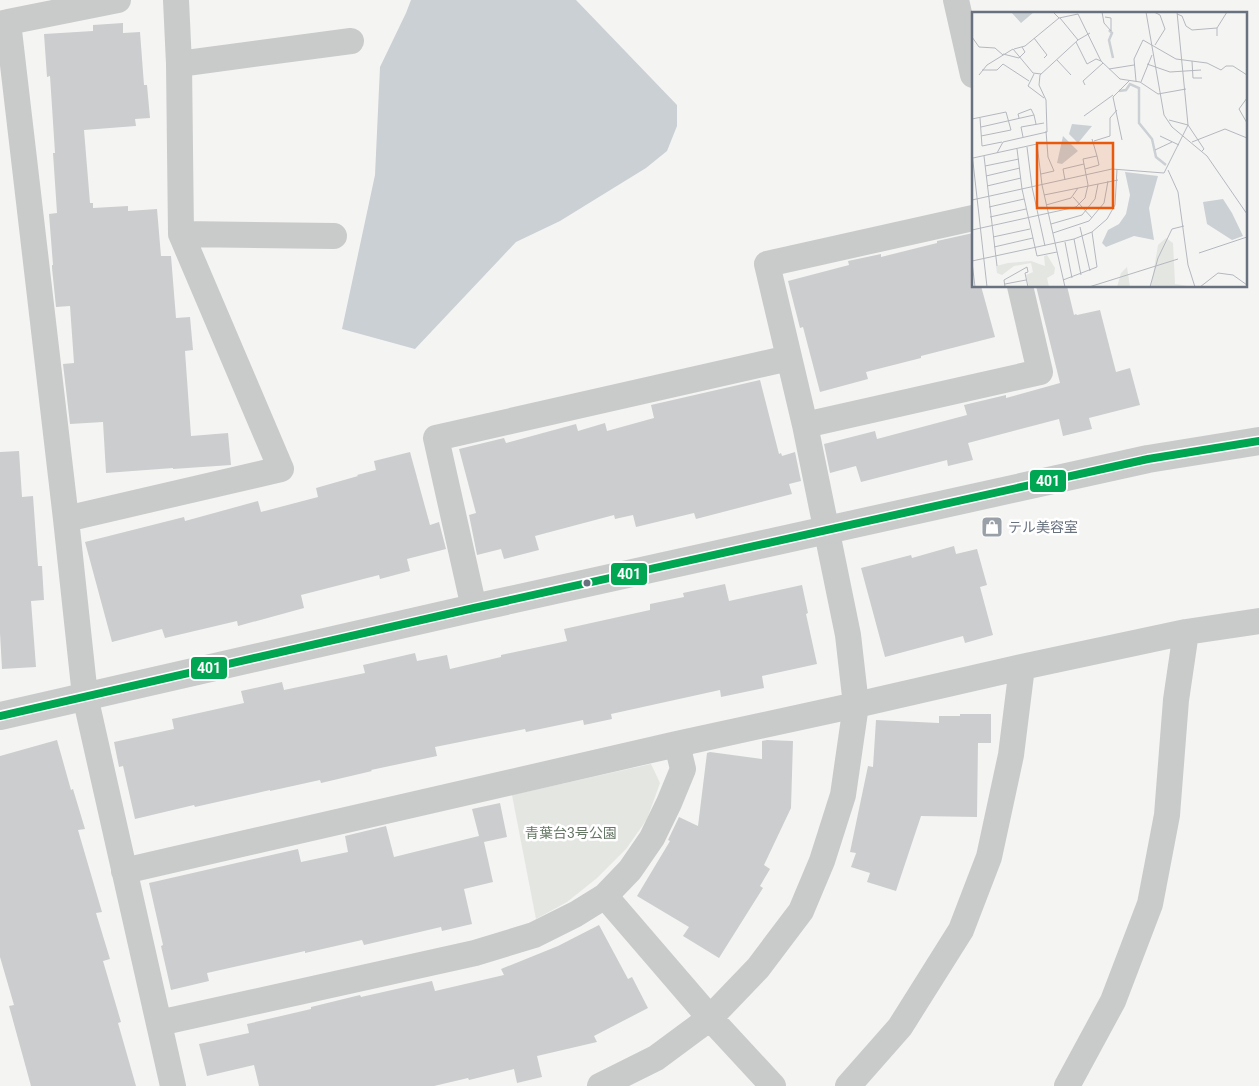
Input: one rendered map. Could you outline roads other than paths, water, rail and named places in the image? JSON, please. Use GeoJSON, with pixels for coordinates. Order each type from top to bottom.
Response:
{"type":"FeatureCollection","features":[{"type":"Feature","properties":{"kind":"street"},"geometry":{"type":"LineString","coordinates":[[118,0],[4,23],[66,519],[85,696],[173,1086]]}},
{"type":"Feature","properties":{"kind":"street"},"geometry":{"type":"LineString","coordinates":[[66,519],[281,468],[181,234],[179,64],[176,0]]}},
{"type":"Feature","properties":{"kind":"street"},"geometry":{"type":"LineString","coordinates":[[956,0],[972,71]]}},
{"type":"Feature","properties":{"kind":"street"},"geometry":{"type":"LineString","coordinates":[[179,64],[351,41]]}},
{"type":"Feature","properties":{"kind":"street"},"geometry":{"type":"LineString","coordinates":[[600,1086],[656,1058],[710,1018],[758,968],[801,911],[822,861],[842,795],[856,705],[848,635],[805,425],[767,264],[972,218]]}},
{"type":"Feature","properties":{"kind":"street"},"geometry":{"type":"LineString","coordinates":[[181,234],[334,236]]}},
{"type":"Feature","properties":{"kind":"street"},"geometry":{"type":"LineString","coordinates":[[805,425],[1040,372],[1020,288]]}},
{"type":"Feature","properties":{"kind":"street"},"geometry":{"type":"LineString","coordinates":[[474,608],[436,438],[789,358]]}},
{"type":"Feature","properties":{"kind":"street"},"geometry":{"type":"LineString","coordinates":[[0,716],[826,529],[1148,459],[1259,441]]}},
{"type":"Feature","properties":{"kind":"street"},"geometry":{"type":"LineString","coordinates":[[124,871],[1022,667],[1186,632],[1259,621]]}},
{"type":"Feature","properties":{"kind":"street"},"geometry":{"type":"LineString","coordinates":[[1067,1086],[1113,1001],[1150,904],[1167,815],[1176,700],[1186,632]]}},
{"type":"Feature","properties":{"kind":"street"},"geometry":{"type":"LineString","coordinates":[[848,1086],[900,1027],[961,930],[989,856],[1011,755],[1022,667]]}},
{"type":"Feature","properties":{"kind":"street"},"geometry":{"type":"LineString","coordinates":[[159,1023],[474,953],[534,934],[576,914],[606,896],[630,870],[652,838],[683,769],[677,744]]}},
{"type":"Feature","properties":{"kind":"street"},"geometry":{"type":"LineString","coordinates":[[606,896],[710,1018],[773,1086]]}},
{"type":"Feature","properties":{"kind":"place","name":"テル美容室"},"geometry":{"type":"Point","coordinates":[992,527]}},
{"type":"Feature","properties":{"kind":"park label","name":"青葉台3号公園"},"geometry":{"type":"Point","coordinates":[571,833]}}]}
